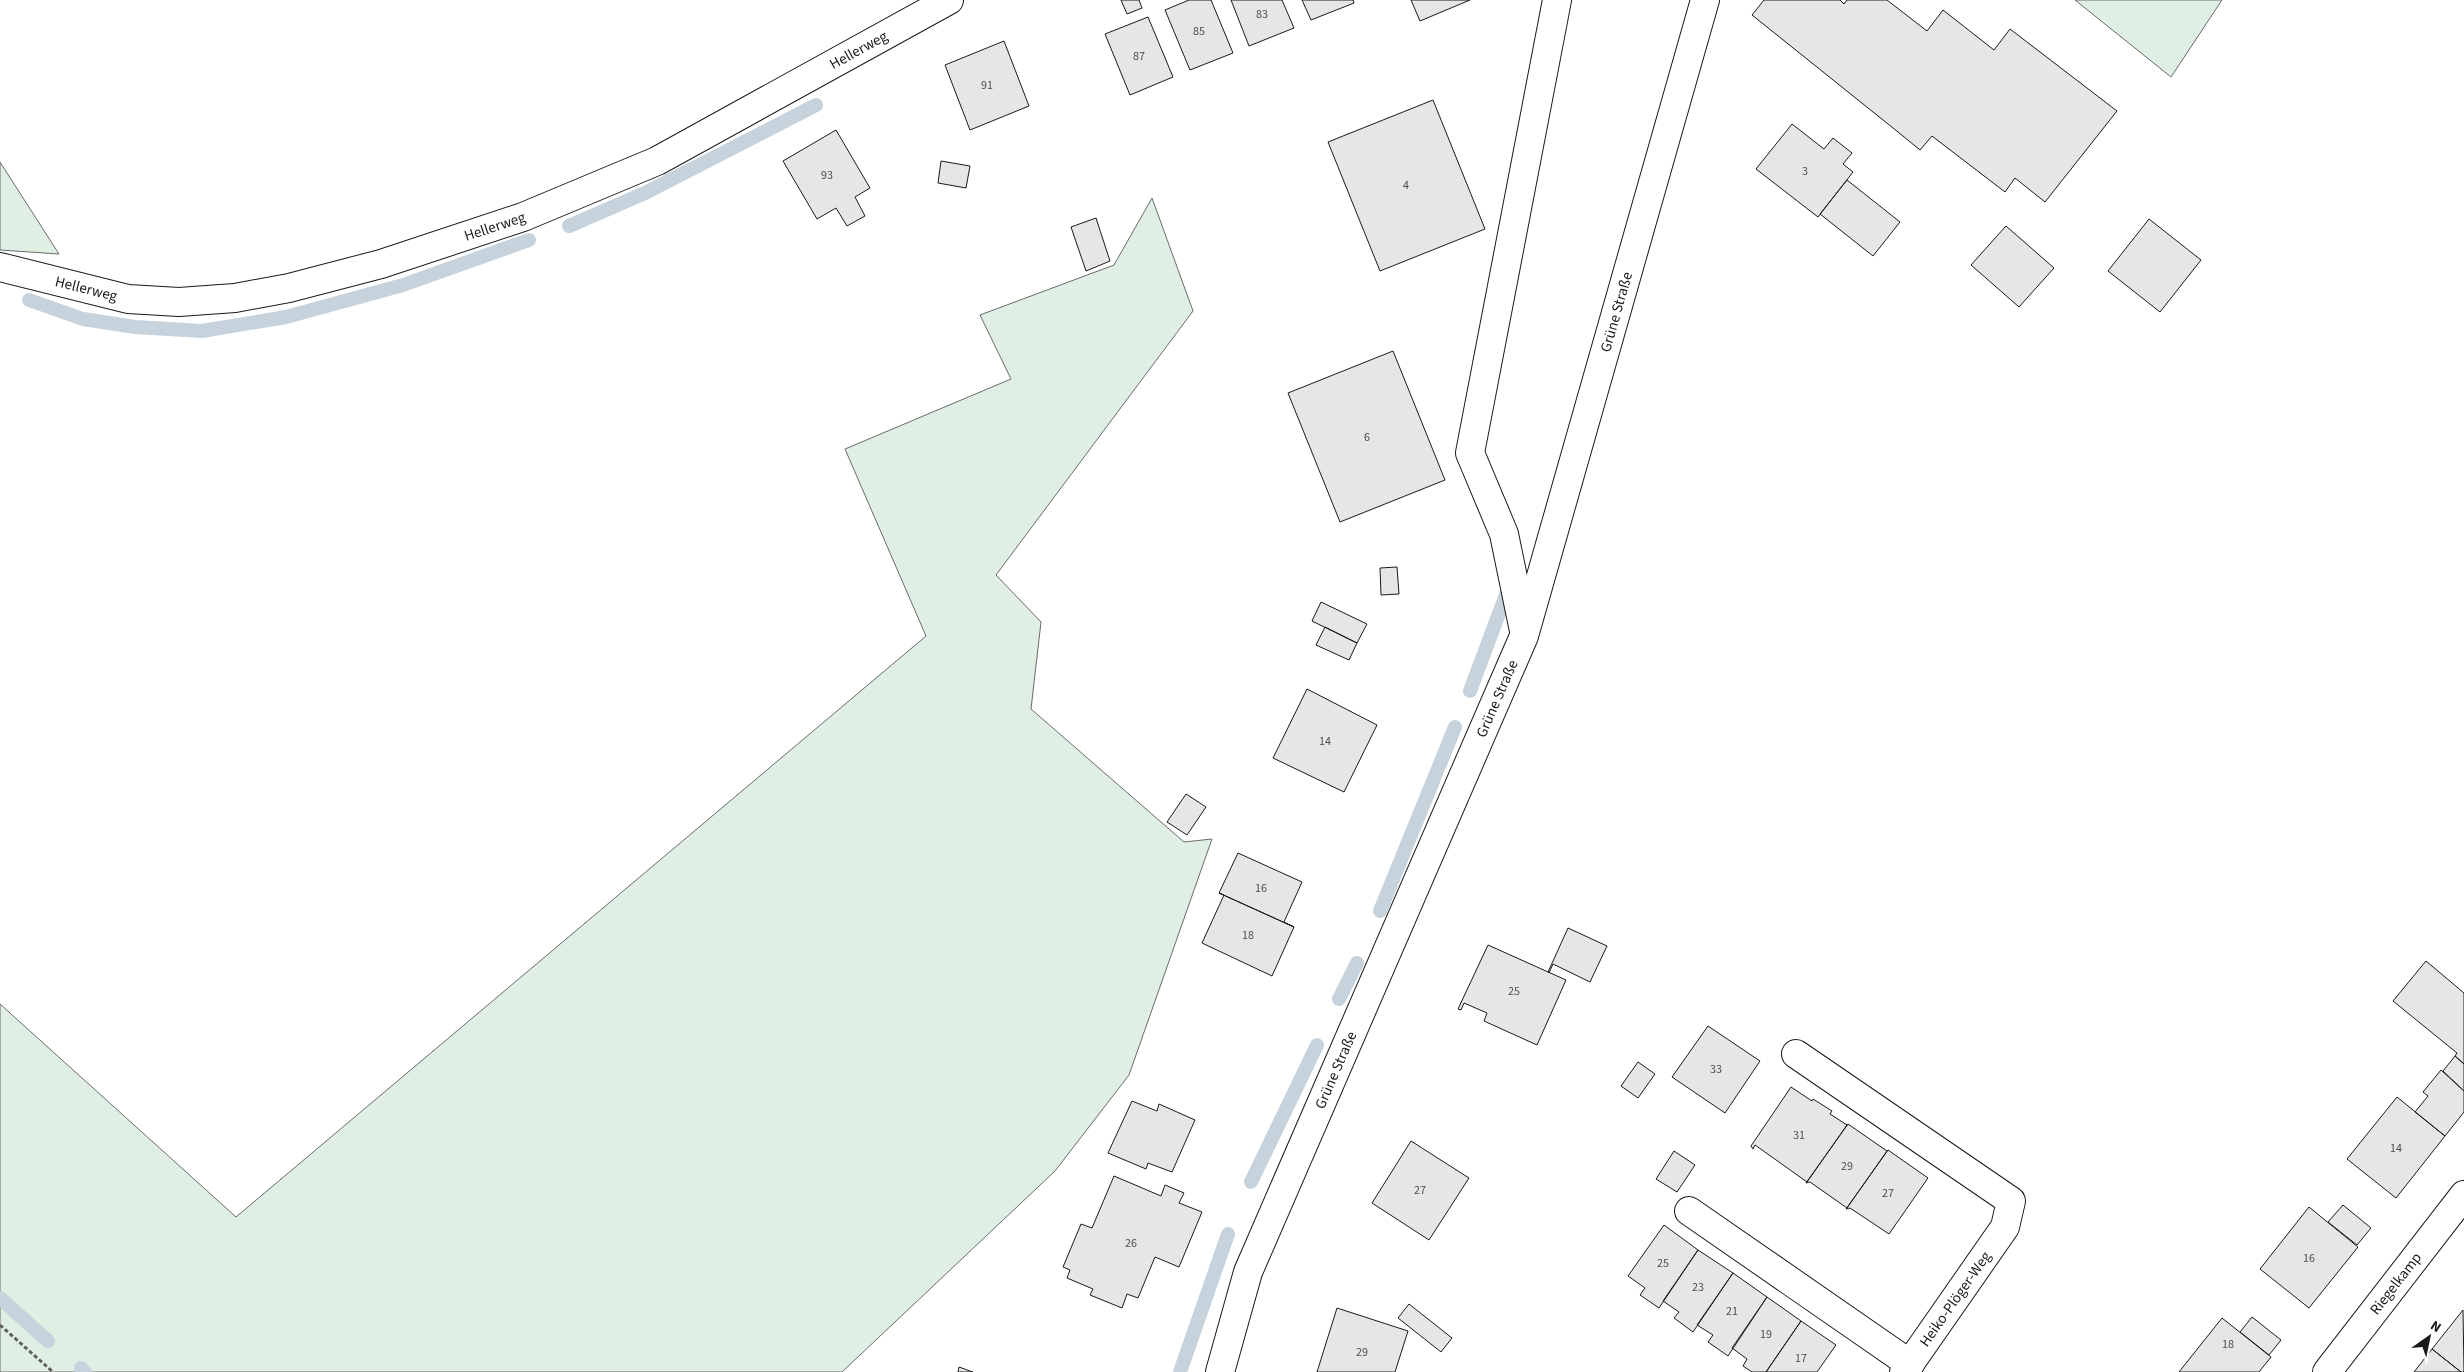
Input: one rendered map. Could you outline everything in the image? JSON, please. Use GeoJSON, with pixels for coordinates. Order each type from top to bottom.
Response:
{"type":"FeatureCollection","features":[{"type":"Feature","properties":{"kind":"street","name":"Hellerweg"},"geometry":{"type":"LineString","coordinates":[[0,267],[128,299],[179,302],[235,298],[289,288],[381,264],[523,217],[657,161],[948,0]]}},
{"type":"Feature","properties":{"kind":"street"},"geometry":{"type":"LineString","coordinates":[[1524,636],[1504,534],[1470,453],[1556,0]]}},
{"type":"Feature","properties":{"kind":"street","name":"Grüne Straße"},"geometry":{"type":"LineString","coordinates":[[1220,1372],[1248,1272],[1524,636],[1705,0]]}},
{"type":"Feature","properties":{"kind":"street","name":"Heiko-Plöger-Weg"},"geometry":{"type":"LineString","coordinates":[[1796,1054],[2011,1201],[2005,1227],[1907,1368]]}},
{"type":"Feature","properties":{"kind":"street","name":"Riegelkamp"},"geometry":{"type":"LineString","coordinates":[[2326,1372],[2464,1195]]}},
{"type":"Feature","properties":{"kind":"street"},"geometry":{"type":"LineString","coordinates":[[1689,1211],[1907,1368]]}},
{"type":"Feature","properties":{"kind":"path"},"geometry":{"type":"LineString","coordinates":[[0,1325],[54,1372]]}},
{"type":"Feature","properties":{"kind":"green space"},"geometry":{"type":"Polygon","coordinates":[[[2075,0],[2222,0],[2171,77],[2075,0]]]}},
{"type":"Feature","properties":{"kind":"green space"},"geometry":{"type":"Polygon","coordinates":[[[0,162],[59,254],[0,250],[0,162]]]}},
{"type":"Feature","properties":{"kind":"green space"},"geometry":{"type":"Polygon","coordinates":[[[1152,198],[1193,311],[996,575],[1041,622],[1031,709],[1184,842],[1212,839],[1129,1075],[1055,1171],[842,1372],[0,1372],[0,1004],[236,1217],[926,636],[845,449],[1011,379],[980,315],[1114,265],[1152,198]]]}},
{"type":"Feature","properties":{"kind":"building"},"geometry":{"type":"Polygon","coordinates":[[[1121,0],[1139,0],[1142,8],[1127,14],[1121,0]]]}},
{"type":"Feature","properties":{"kind":"building"},"geometry":{"type":"Polygon","coordinates":[[[1189,0],[1211,0],[1233,53],[1190,70],[1165,10],[1189,0]]]}},
{"type":"Feature","properties":{"kind":"building"},"geometry":{"type":"Polygon","coordinates":[[[1231,0],[1282,0],[1294,28],[1249,46],[1231,0]]]}},
{"type":"Feature","properties":{"kind":"building"},"geometry":{"type":"Polygon","coordinates":[[[1302,0],[1353,0],[1354,3],[1311,20],[1302,0]]]}},
{"type":"Feature","properties":{"kind":"building"},"geometry":{"type":"Polygon","coordinates":[[[1411,0],[1470,0],[1420,21],[1411,0]]]}},
{"type":"Feature","properties":{"kind":"building"},"geometry":{"type":"Polygon","coordinates":[[[1764,0],[1840,0],[1844,4],[1847,0],[1887,0],[1927,31],[1943,10],[1994,50],[2010,29],[2117,111],[2045,202],[2015,178],[2005,192],[1932,136],[1920,150],[1752,15],[1764,0]]]}},
{"type":"Feature","properties":{"kind":"building"},"geometry":{"type":"Polygon","coordinates":[[[1148,17],[1173,77],[1130,95],[1105,34],[1148,17]]]}},
{"type":"Feature","properties":{"kind":"building"},"geometry":{"type":"Polygon","coordinates":[[[1004,41],[1029,106],[970,130],[945,65],[1004,41]]]}},
{"type":"Feature","properties":{"kind":"building"},"geometry":{"type":"Polygon","coordinates":[[[1433,100],[1485,229],[1380,271],[1328,142],[1433,100]]]}},
{"type":"Feature","properties":{"kind":"building"},"geometry":{"type":"Polygon","coordinates":[[[1792,124],[1824,149],[1833,138],[1852,153],[1843,164],[1853,172],[1818,217],[1756,169],[1792,124]]]}},
{"type":"Feature","properties":{"kind":"building"},"geometry":{"type":"Polygon","coordinates":[[[836,130],[870,188],[855,197],[865,216],[847,226],[836,208],[817,219],[783,161],[836,130]]]}},
{"type":"Feature","properties":{"kind":"building"},"geometry":{"type":"Polygon","coordinates":[[[941,161],[970,166],[966,188],[938,183],[941,161]]]}},
{"type":"Feature","properties":{"kind":"building"},"geometry":{"type":"Polygon","coordinates":[[[1847,180],[1900,222],[1873,256],[1820,214],[1847,180]]]}},
{"type":"Feature","properties":{"kind":"building"},"geometry":{"type":"Polygon","coordinates":[[[1096,218],[1110,261],[1086,271],[1071,227],[1096,218]]]}},
{"type":"Feature","properties":{"kind":"building"},"geometry":{"type":"Polygon","coordinates":[[[2149,219],[2201,260],[2160,312],[2108,271],[2149,219]]]}},
{"type":"Feature","properties":{"kind":"building"},"geometry":{"type":"Polygon","coordinates":[[[2006,226],[2054,268],[2019,307],[1971,265],[2006,226]]]}},
{"type":"Feature","properties":{"kind":"building"},"geometry":{"type":"Polygon","coordinates":[[[1393,351],[1445,480],[1340,522],[1288,393],[1393,351]]]}},
{"type":"Feature","properties":{"kind":"building"},"geometry":{"type":"Polygon","coordinates":[[[1397,567],[1399,594],[1381,595],[1380,568],[1397,567]]]}},
{"type":"Feature","properties":{"kind":"building"},"geometry":{"type":"Polygon","coordinates":[[[1321,602],[1367,624],[1357,643],[1312,621],[1321,602]]]}},
{"type":"Feature","properties":{"kind":"building"},"geometry":{"type":"Polygon","coordinates":[[[1325,627],[1357,643],[1349,660],[1316,645],[1325,627]]]}},
{"type":"Feature","properties":{"kind":"building"},"geometry":{"type":"Polygon","coordinates":[[[1307,689],[1377,725],[1344,792],[1273,758],[1307,689]]]}},
{"type":"Feature","properties":{"kind":"building"},"geometry":{"type":"Polygon","coordinates":[[[1186,794],[1206,807],[1187,835],[1167,822],[1186,794]]]}},
{"type":"Feature","properties":{"kind":"building"},"geometry":{"type":"Polygon","coordinates":[[[1238,853],[1302,882],[1284,922],[1294,927],[1219,893],[1238,853]]]}},
{"type":"Feature","properties":{"kind":"building"},"geometry":{"type":"Polygon","coordinates":[[[1224,895],[1294,927],[1272,976],[1202,943],[1224,895]]]}},
{"type":"Feature","properties":{"kind":"building"},"geometry":{"type":"Polygon","coordinates":[[[1568,928],[1607,946],[1590,982],[1553,964],[1548,972],[1568,928]]]}},
{"type":"Feature","properties":{"kind":"building"},"geometry":{"type":"Polygon","coordinates":[[[1488,945],[1566,980],[1537,1045],[1484,1021],[1487,1013],[1464,1003],[1461,1010],[1458,1009],[1488,945]]]}},
{"type":"Feature","properties":{"kind":"building"},"geometry":{"type":"Polygon","coordinates":[[[2426,961],[2464,993],[2464,1064],[2455,1056],[2457,1053],[2393,1001],[2426,961]]]}},
{"type":"Feature","properties":{"kind":"building"},"geometry":{"type":"Polygon","coordinates":[[[1708,1026],[1760,1061],[1725,1113],[1672,1077],[1708,1026]]]}},
{"type":"Feature","properties":{"kind":"building"},"geometry":{"type":"Polygon","coordinates":[[[2455,1056],[2464,1064],[2464,1091],[2443,1071],[2455,1056]]]}},
{"type":"Feature","properties":{"kind":"building"},"geometry":{"type":"Polygon","coordinates":[[[1638,1062],[1655,1074],[1638,1098],[1621,1086],[1638,1062]]]}},
{"type":"Feature","properties":{"kind":"building"},"geometry":{"type":"Polygon","coordinates":[[[2441,1070],[2464,1091],[2464,1112],[2445,1136],[2415,1112],[2428,1096],[2423,1092],[2441,1070]]]}},
{"type":"Feature","properties":{"kind":"building"},"geometry":{"type":"Polygon","coordinates":[[[1791,1087],[1832,1111],[1830,1114],[1847,1125],[1807,1182],[1755,1145],[1753,1149],[1751,1146],[1791,1087]]]}},
{"type":"Feature","properties":{"kind":"building"},"geometry":{"type":"Polygon","coordinates":[[[2397,1097],[2445,1136],[2396,1198],[2347,1159],[2397,1097]]]}},
{"type":"Feature","properties":{"kind":"building"},"geometry":{"type":"Polygon","coordinates":[[[1132,1101],[1157,1111],[1159,1104],[1195,1120],[1172,1172],[1148,1163],[1146,1169],[1108,1153],[1132,1101]]]}},
{"type":"Feature","properties":{"kind":"building"},"geometry":{"type":"Polygon","coordinates":[[[1848,1124],[1887,1151],[1847,1208],[1810,1182],[1806,1183],[1848,1124]]]}},
{"type":"Feature","properties":{"kind":"building"},"geometry":{"type":"Polygon","coordinates":[[[1411,1141],[1469,1178],[1429,1240],[1372,1203],[1411,1141]]]}},
{"type":"Feature","properties":{"kind":"building"},"geometry":{"type":"Polygon","coordinates":[[[1888,1150],[1928,1178],[1889,1234],[1850,1208],[1846,1209],[1888,1150]]]}},
{"type":"Feature","properties":{"kind":"building"},"geometry":{"type":"Polygon","coordinates":[[[1674,1151],[1695,1165],[1677,1192],[1656,1179],[1674,1151]]]}},
{"type":"Feature","properties":{"kind":"building"},"geometry":{"type":"Polygon","coordinates":[[[1114,1176],[1161,1196],[1165,1185],[1184,1193],[1179,1203],[1202,1212],[1179,1267],[1155,1257],[1138,1298],[1127,1294],[1122,1308],[1090,1295],[1093,1289],[1067,1278],[1070,1270],[1063,1267],[1081,1224],[1092,1228],[1114,1176]]]}},
{"type":"Feature","properties":{"kind":"building"},"geometry":{"type":"Polygon","coordinates":[[[2343,1205],[2371,1228],[2357,1245],[2328,1222],[2343,1205]]]}},
{"type":"Feature","properties":{"kind":"building"},"geometry":{"type":"Polygon","coordinates":[[[2309,1207],[2358,1247],[2309,1308],[2260,1269],[2309,1207]]]}},
{"type":"Feature","properties":{"kind":"building"},"geometry":{"type":"Polygon","coordinates":[[[1664,1225],[1698,1250],[1659,1308],[1640,1295],[1645,1288],[1628,1276],[1664,1225]]]}},
{"type":"Feature","properties":{"kind":"building"},"geometry":{"type":"Polygon","coordinates":[[[1698,1250],[1733,1273],[1693,1332],[1674,1318],[1679,1312],[1663,1301],[1698,1250]]]}},
{"type":"Feature","properties":{"kind":"building"},"geometry":{"type":"Polygon","coordinates":[[[1733,1273],[1767,1297],[1728,1356],[1708,1342],[1713,1335],[1697,1325],[1733,1273]]]}},
{"type":"Feature","properties":{"kind":"building"},"geometry":{"type":"Polygon","coordinates":[[[1767,1297],[1801,1321],[1766,1372],[1752,1372],[1743,1366],[1747,1359],[1732,1348],[1767,1297]]]}},
{"type":"Feature","properties":{"kind":"building"},"geometry":{"type":"Polygon","coordinates":[[[1409,1304],[1452,1338],[1441,1352],[1398,1318],[1409,1304]]]}},
{"type":"Feature","properties":{"kind":"building"},"geometry":{"type":"Polygon","coordinates":[[[1337,1308],[1408,1331],[1395,1372],[1317,1372],[1337,1308]]]}},
{"type":"Feature","properties":{"kind":"building"},"geometry":{"type":"Polygon","coordinates":[[[2463,1310],[2464,1372],[2461,1372],[2432,1349],[2463,1310]]]}},
{"type":"Feature","properties":{"kind":"building"},"geometry":{"type":"Polygon","coordinates":[[[2252,1317],[2281,1340],[2269,1355],[2240,1332],[2252,1317]]]}},
{"type":"Feature","properties":{"kind":"building"},"geometry":{"type":"Polygon","coordinates":[[[2222,1318],[2271,1357],[2259,1372],[2179,1372],[2222,1318]]]}},
{"type":"Feature","properties":{"kind":"building"},"geometry":{"type":"Polygon","coordinates":[[[1801,1321],[1836,1345],[1817,1372],[1766,1372],[1801,1321]]]}},
{"type":"Feature","properties":{"kind":"building"},"geometry":{"type":"Polygon","coordinates":[[[2432,1349],[2461,1372],[2414,1372],[2432,1349]]]}},
{"type":"Feature","properties":{"kind":"building"},"geometry":{"type":"Polygon","coordinates":[[[959,1367],[973,1372],[958,1372],[959,1367]]]}},
{"type":"Feature","properties":{"kind":"waterway"},"geometry":{"type":"LineString","coordinates":[[569,226],[645,193],[816,105]]}},
{"type":"Feature","properties":{"kind":"waterway"},"geometry":{"type":"LineString","coordinates":[[29,300],[83,319],[135,327],[202,331],[286,317],[403,285],[529,240]]}},
{"type":"Feature","properties":{"kind":"waterway"},"geometry":{"type":"LineString","coordinates":[[1470,691],[1507,592]]}},
{"type":"Feature","properties":{"kind":"waterway"},"geometry":{"type":"LineString","coordinates":[[1380,911],[1455,727]]}},
{"type":"Feature","properties":{"kind":"waterway"},"geometry":{"type":"LineString","coordinates":[[1339,999],[1357,963]]}},
{"type":"Feature","properties":{"kind":"waterway"},"geometry":{"type":"LineString","coordinates":[[1251,1182],[1317,1045]]}},
{"type":"Feature","properties":{"kind":"waterway"},"geometry":{"type":"LineString","coordinates":[[1180,1372],[1228,1234]]}},
{"type":"Feature","properties":{"kind":"waterway"},"geometry":{"type":"LineString","coordinates":[[0,1298],[48,1341]]}},
{"type":"Feature","properties":{"kind":"waterway"},"geometry":{"type":"LineString","coordinates":[[81,1368],[85,1372]]}}]}
